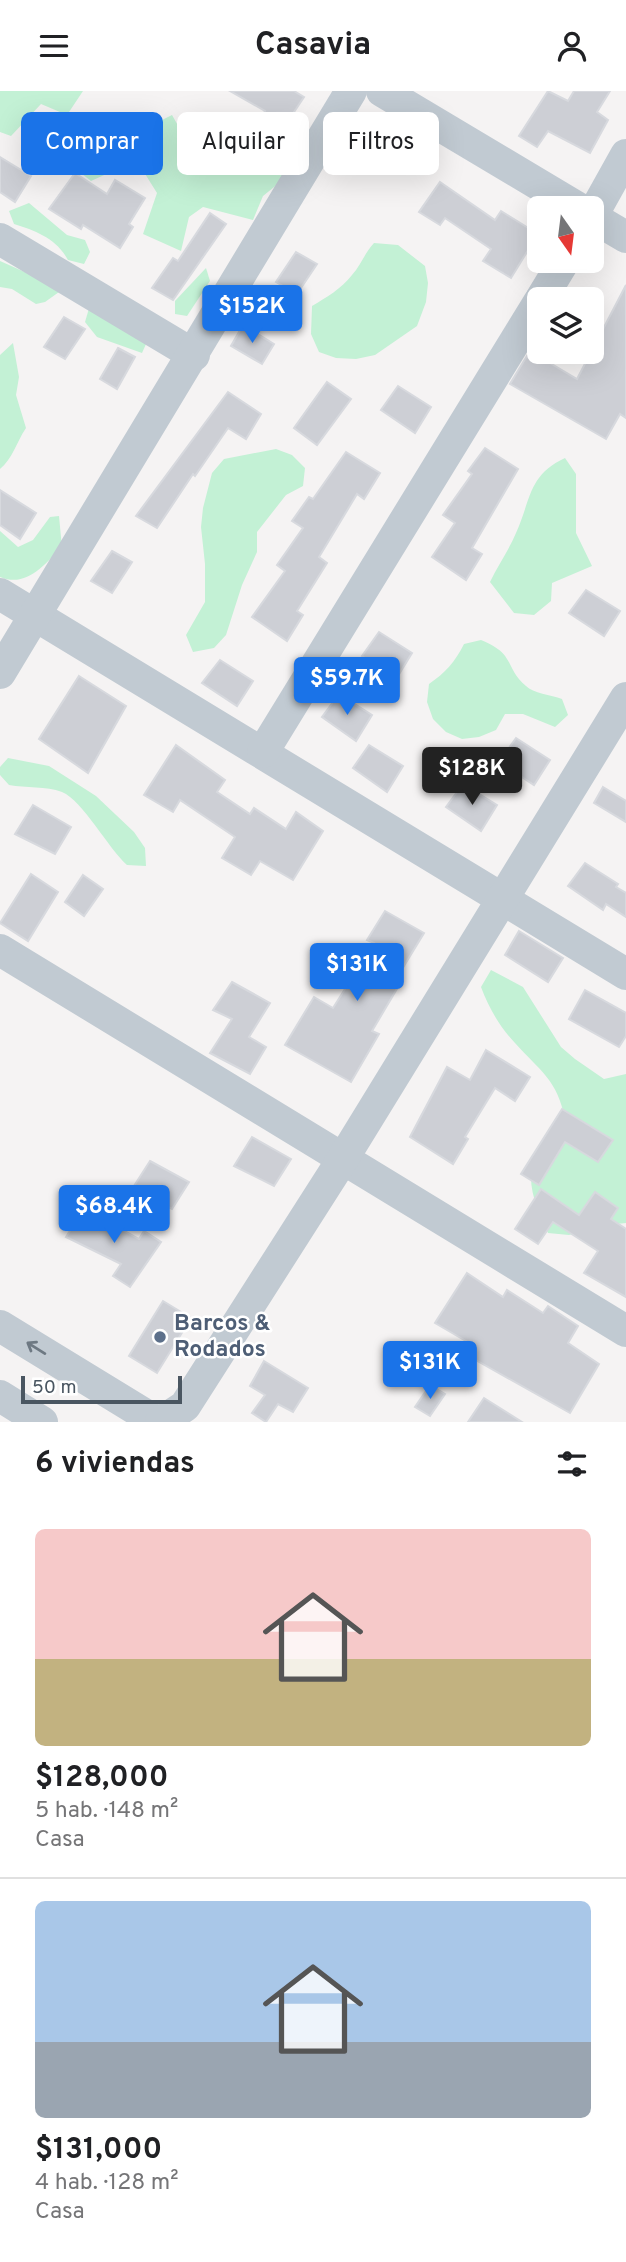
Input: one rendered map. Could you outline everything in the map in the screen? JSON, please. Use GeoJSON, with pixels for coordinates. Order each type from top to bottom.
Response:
{"type":"FeatureCollection","features":[{"type":"Feature","properties":{"kind":"street"},"geometry":{"type":"LineString","coordinates":[[0,673],[351,91]]}},
{"type":"Feature","properties":{"kind":"street"},"geometry":{"type":"LineString","coordinates":[[382,91],[558,196]]}},
{"type":"Feature","properties":{"kind":"street"},"geometry":{"type":"LineString","coordinates":[[603,196],[626,155]]}},
{"type":"Feature","properties":{"kind":"street"},"geometry":{"type":"LineString","coordinates":[[604,223],[626,237]]}},
{"type":"Feature","properties":{"kind":"street"},"geometry":{"type":"LineString","coordinates":[[0,239],[194,355]]}},
{"type":"Feature","properties":{"kind":"street"},"geometry":{"type":"LineString","coordinates":[[263,752],[527,322]]}},
{"type":"Feature","properties":{"kind":"street"},"geometry":{"type":"LineString","coordinates":[[0,594],[626,974]]}},
{"type":"Feature","properties":{"kind":"street"},"geometry":{"type":"LineString","coordinates":[[0,1326],[172,1418],[344,1157],[626,698]]}},
{"type":"Feature","properties":{"kind":"street"},"geometry":{"type":"LineString","coordinates":[[0,950],[626,1331]]}},
{"type":"Feature","properties":{"kind":"street"},"geometry":{"type":"LineString","coordinates":[[0,1397],[42,1422]]}},
{"type":"Feature","properties":{"kind":"green space"},"geometry":{"type":"Polygon","coordinates":[[[0,91],[83,91],[69,112],[60,112],[41,104],[34,112],[21,112],[21,125],[11,136],[0,132],[0,91]]]}},
{"type":"Feature","properties":{"kind":"green space"},"geometry":{"type":"Polygon","coordinates":[[[172,115],[177,124],[177,175],[284,175],[284,179],[263,196],[253,220],[203,207],[189,217],[181,251],[143,234],[157,193],[146,175],[163,175],[163,120],[172,115]]]}},
{"type":"Feature","properties":{"kind":"green space"},"geometry":{"type":"Polygon","coordinates":[[[83,175],[104,175],[91,181],[83,175]]]}},
{"type":"Feature","properties":{"kind":"green space"},"geometry":{"type":"Polygon","coordinates":[[[29,203],[67,235],[85,240],[90,252],[84,264],[68,260],[58,246],[45,236],[14,224],[9,211],[29,203]]]}},
{"type":"Feature","properties":{"kind":"green space"},"geometry":{"type":"Polygon","coordinates":[[[374,243],[398,245],[425,266],[428,283],[426,302],[417,326],[375,355],[356,359],[336,358],[319,352],[311,334],[312,306],[348,280],[374,243]]]}},
{"type":"Feature","properties":{"kind":"green space"},"geometry":{"type":"Polygon","coordinates":[[[0,261],[54,285],[59,292],[45,302],[36,304],[12,289],[0,287],[0,261]]]}},
{"type":"Feature","properties":{"kind":"green space"},"geometry":{"type":"Polygon","coordinates":[[[206,268],[210,281],[187,316],[175,314],[175,301],[206,268]]]}},
{"type":"Feature","properties":{"kind":"green space"},"geometry":{"type":"Polygon","coordinates":[[[90,305],[146,344],[142,353],[97,337],[85,322],[90,305]]]}},
{"type":"Feature","properties":{"kind":"green space"},"geometry":{"type":"Polygon","coordinates":[[[13,343],[19,377],[16,395],[26,428],[0,469],[0,355],[13,343]]]}},
{"type":"Feature","properties":{"kind":"green space"},"geometry":{"type":"Polygon","coordinates":[[[276,449],[292,455],[305,468],[303,486],[286,495],[257,532],[257,552],[242,585],[226,635],[214,648],[193,652],[186,635],[205,602],[201,527],[212,473],[224,459],[276,449]]]}},
{"type":"Feature","properties":{"kind":"green space"},"geometry":{"type":"Polygon","coordinates":[[[565,458],[576,474],[576,533],[592,566],[552,583],[551,601],[534,615],[514,613],[490,582],[513,539],[532,489],[544,472],[565,458]]]}},
{"type":"Feature","properties":{"kind":"green space"},"geometry":{"type":"Polygon","coordinates":[[[59,516],[62,548],[41,568],[26,577],[10,580],[0,577],[0,531],[18,547],[33,540],[50,517],[59,516]]]}},
{"type":"Feature","properties":{"kind":"green space"},"geometry":{"type":"Polygon","coordinates":[[[481,640],[500,650],[519,679],[529,688],[562,699],[568,715],[555,727],[523,714],[505,714],[496,730],[479,737],[462,739],[446,732],[433,719],[427,702],[429,684],[449,667],[464,644],[481,640]]]}},
{"type":"Feature","properties":{"kind":"green space"},"geometry":{"type":"Polygon","coordinates":[[[8,758],[49,766],[96,796],[134,832],[145,848],[146,866],[127,865],[87,815],[62,792],[9,785],[0,775],[0,767],[8,758]]]}},
{"type":"Feature","properties":{"kind":"green space"},"geometry":{"type":"Polygon","coordinates":[[[491,970],[523,987],[561,1047],[575,1059],[604,1079],[626,1074],[626,1223],[606,1225],[569,1235],[548,1233],[534,1200],[531,1173],[538,1154],[565,1120],[562,1106],[553,1085],[504,1030],[487,1002],[481,987],[491,970]]]}},
{"type":"Feature","properties":{"kind":"building"},"geometry":{"type":"Polygon","coordinates":[[[230,91],[294,91],[304,97],[294,112],[265,111],[230,91]]]}},
{"type":"Feature","properties":{"kind":"building"},"geometry":{"type":"Polygon","coordinates":[[[548,91],[568,101],[574,91],[610,91],[597,112],[608,120],[590,153],[548,131],[537,147],[519,136],[548,91]]]}},
{"type":"Feature","properties":{"kind":"building"},"geometry":{"type":"Polygon","coordinates":[[[0,157],[21,170],[21,175],[31,176],[15,202],[0,192],[0,157]]]}},
{"type":"Feature","properties":{"kind":"building"},"geometry":{"type":"Polygon","coordinates":[[[74,175],[78,175],[107,194],[115,180],[145,198],[129,224],[133,227],[120,248],[83,225],[81,229],[49,209],[74,175]]]}},
{"type":"Feature","properties":{"kind":"building"},"geometry":{"type":"Polygon","coordinates":[[[440,182],[495,220],[501,211],[527,227],[527,252],[511,278],[483,261],[491,249],[445,218],[440,225],[419,212],[440,182]]]}},
{"type":"Feature","properties":{"kind":"building"},"geometry":{"type":"Polygon","coordinates":[[[210,213],[226,224],[173,300],[152,288],[173,258],[178,261],[210,213]]]}},
{"type":"Feature","properties":{"kind":"building"},"geometry":{"type":"Polygon","coordinates":[[[296,252],[317,264],[297,294],[276,282],[296,252]]]}},
{"type":"Feature","properties":{"kind":"building"},"geometry":{"type":"Polygon","coordinates":[[[626,285],[626,418],[620,414],[606,439],[510,384],[527,356],[527,364],[552,364],[577,379],[585,364],[604,364],[604,327],[626,285]]]}},
{"type":"Feature","properties":{"kind":"building"},"geometry":{"type":"Polygon","coordinates":[[[64,317],[85,329],[65,359],[44,347],[64,317]]]}},
{"type":"Feature","properties":{"kind":"building"},"geometry":{"type":"Polygon","coordinates":[[[243,325],[274,344],[262,364],[231,346],[243,325]]]}},
{"type":"Feature","properties":{"kind":"building"},"geometry":{"type":"Polygon","coordinates":[[[118,348],[135,357],[117,389],[100,379],[118,348]]]}},
{"type":"Feature","properties":{"kind":"building"},"geometry":{"type":"Polygon","coordinates":[[[327,382],[351,399],[317,445],[294,428],[327,382]]]}},
{"type":"Feature","properties":{"kind":"building"},"geometry":{"type":"Polygon","coordinates":[[[398,386],[431,407],[415,433],[381,410],[398,386]]]}},
{"type":"Feature","properties":{"kind":"building"},"geometry":{"type":"Polygon","coordinates":[[[228,392],[261,414],[246,439],[228,428],[157,528],[136,516],[228,392]]]}},
{"type":"Feature","properties":{"kind":"building"},"geometry":{"type":"Polygon","coordinates":[[[485,448],[518,469],[472,548],[482,554],[466,580],[432,557],[455,523],[443,515],[472,474],[468,471],[485,448]]]}},
{"type":"Feature","properties":{"kind":"building"},"geometry":{"type":"Polygon","coordinates":[[[346,452],[380,473],[364,499],[357,494],[319,557],[327,563],[297,611],[303,615],[287,641],[252,617],[285,571],[277,565],[303,528],[292,521],[309,497],[313,499],[346,452]]]}},
{"type":"Feature","properties":{"kind":"building"},"geometry":{"type":"Polygon","coordinates":[[[0,490],[36,513],[20,539],[0,525],[0,490]]]}},
{"type":"Feature","properties":{"kind":"building"},"geometry":{"type":"Polygon","coordinates":[[[112,551],[132,562],[112,593],[91,581],[112,551]]]}},
{"type":"Feature","properties":{"kind":"building"},"geometry":{"type":"Polygon","coordinates":[[[586,590],[620,611],[604,636],[569,613],[586,590]]]}},
{"type":"Feature","properties":{"kind":"building"},"geometry":{"type":"Polygon","coordinates":[[[379,632],[412,653],[396,679],[362,656],[379,632]]]}},
{"type":"Feature","properties":{"kind":"building"},"geometry":{"type":"Polygon","coordinates":[[[220,660],[253,681],[237,706],[202,683],[220,660]]]}},
{"type":"Feature","properties":{"kind":"building"},"geometry":{"type":"Polygon","coordinates":[[[79,676],[126,706],[88,773],[39,739],[79,676]]]}},
{"type":"Feature","properties":{"kind":"building"},"geometry":{"type":"Polygon","coordinates":[[[339,694],[372,715],[356,741],[322,717],[339,694]]]}},
{"type":"Feature","properties":{"kind":"building"},"geometry":{"type":"Polygon","coordinates":[[[516,738],[550,760],[534,785],[499,762],[516,738]]]}},
{"type":"Feature","properties":{"kind":"building"},"geometry":{"type":"Polygon","coordinates":[[[176,745],[225,780],[217,792],[250,814],[254,808],[286,829],[296,812],[323,831],[293,880],[260,861],[251,875],[222,858],[235,837],[180,800],[173,812],[144,795],[176,745]]]}},
{"type":"Feature","properties":{"kind":"building"},"geometry":{"type":"Polygon","coordinates":[[[369,745],[403,766],[387,792],[353,768],[369,745]]]}},
{"type":"Feature","properties":{"kind":"building"},"geometry":{"type":"Polygon","coordinates":[[[463,784],[497,805],[481,831],[446,807],[463,784]]]}},
{"type":"Feature","properties":{"kind":"building"},"geometry":{"type":"Polygon","coordinates":[[[603,787],[626,801],[626,822],[594,803],[603,787]]]}},
{"type":"Feature","properties":{"kind":"building"},"geometry":{"type":"Polygon","coordinates":[[[33,805],[71,827],[55,854],[15,834],[33,805]]]}},
{"type":"Feature","properties":{"kind":"building"},"geometry":{"type":"Polygon","coordinates":[[[585,863],[618,884],[616,887],[626,893],[626,917],[606,904],[603,910],[568,886],[585,863]]]}},
{"type":"Feature","properties":{"kind":"building"},"geometry":{"type":"Polygon","coordinates":[[[31,874],[58,892],[28,941],[0,923],[31,874]]]}},
{"type":"Feature","properties":{"kind":"building"},"geometry":{"type":"Polygon","coordinates":[[[83,875],[103,889],[84,916],[65,902],[83,875]]]}},
{"type":"Feature","properties":{"kind":"building"},"geometry":{"type":"Polygon","coordinates":[[[385,911],[424,933],[393,984],[398,987],[372,1031],[379,1034],[351,1082],[285,1045],[314,997],[333,1008],[374,943],[367,940],[385,911]]]}},
{"type":"Feature","properties":{"kind":"building"},"geometry":{"type":"Polygon","coordinates":[[[519,931],[563,958],[548,982],[505,955],[519,931]]]}},
{"type":"Feature","properties":{"kind":"building"},"geometry":{"type":"Polygon","coordinates":[[[232,982],[270,1003],[249,1037],[266,1047],[250,1074],[210,1053],[232,1019],[213,1010],[232,982]]]}},
{"type":"Feature","properties":{"kind":"building"},"geometry":{"type":"Polygon","coordinates":[[[585,990],[626,1013],[626,1036],[619,1047],[569,1019],[585,990]]]}},
{"type":"Feature","properties":{"kind":"building"},"geometry":{"type":"Polygon","coordinates":[[[486,1050],[530,1077],[515,1101],[495,1088],[465,1137],[468,1139],[453,1164],[410,1137],[447,1067],[470,1080],[486,1050]]]}},
{"type":"Feature","properties":{"kind":"building"},"geometry":{"type":"Polygon","coordinates":[[[562,1109],[613,1140],[598,1162],[565,1142],[539,1185],[521,1174],[562,1109]]]}},
{"type":"Feature","properties":{"kind":"building"},"geometry":{"type":"Polygon","coordinates":[[[252,1137],[291,1159],[274,1186],[234,1166],[252,1137]]]}},
{"type":"Feature","properties":{"kind":"building"},"geometry":{"type":"Polygon","coordinates":[[[150,1161],[189,1182],[172,1209],[132,1189],[150,1161]]]}},
{"type":"Feature","properties":{"kind":"building"},"geometry":{"type":"Polygon","coordinates":[[[541,1189],[579,1215],[595,1192],[618,1208],[611,1219],[626,1229],[626,1297],[584,1273],[598,1251],[553,1222],[538,1244],[515,1229],[541,1189]]]}},
{"type":"Feature","properties":{"kind":"building"},"geometry":{"type":"Polygon","coordinates":[[[84,1208],[139,1239],[144,1231],[161,1242],[130,1287],[113,1276],[121,1264],[66,1237],[84,1208]]]}},
{"type":"Feature","properties":{"kind":"building"},"geometry":{"type":"Polygon","coordinates":[[[467,1273],[503,1297],[507,1290],[543,1313],[548,1306],[578,1326],[568,1343],[599,1364],[570,1413],[465,1354],[471,1344],[435,1323],[467,1273]]]}},
{"type":"Feature","properties":{"kind":"building","name":"Barcos & Rodados"},"geometry":{"type":"Polygon","coordinates":[[[163,1301],[191,1318],[157,1373],[129,1356],[163,1301]]]}},
{"type":"Feature","properties":{"kind":"building"},"geometry":{"type":"Polygon","coordinates":[[[264,1361],[308,1388],[293,1412],[278,1404],[266,1422],[252,1413],[265,1395],[250,1386],[264,1361]]]}},
{"type":"Feature","properties":{"kind":"building"},"geometry":{"type":"Polygon","coordinates":[[[430,1385],[445,1394],[430,1416],[415,1407],[430,1385]]]}},
{"type":"Feature","properties":{"kind":"building"},"geometry":{"type":"Polygon","coordinates":[[[484,1398],[522,1422],[468,1422],[484,1398]]]}},
{"type":"Feature","properties":{"kind":"place","name":"Barcos & Rodados"},"geometry":{"type":"Point","coordinates":[160,1337]}}]}
